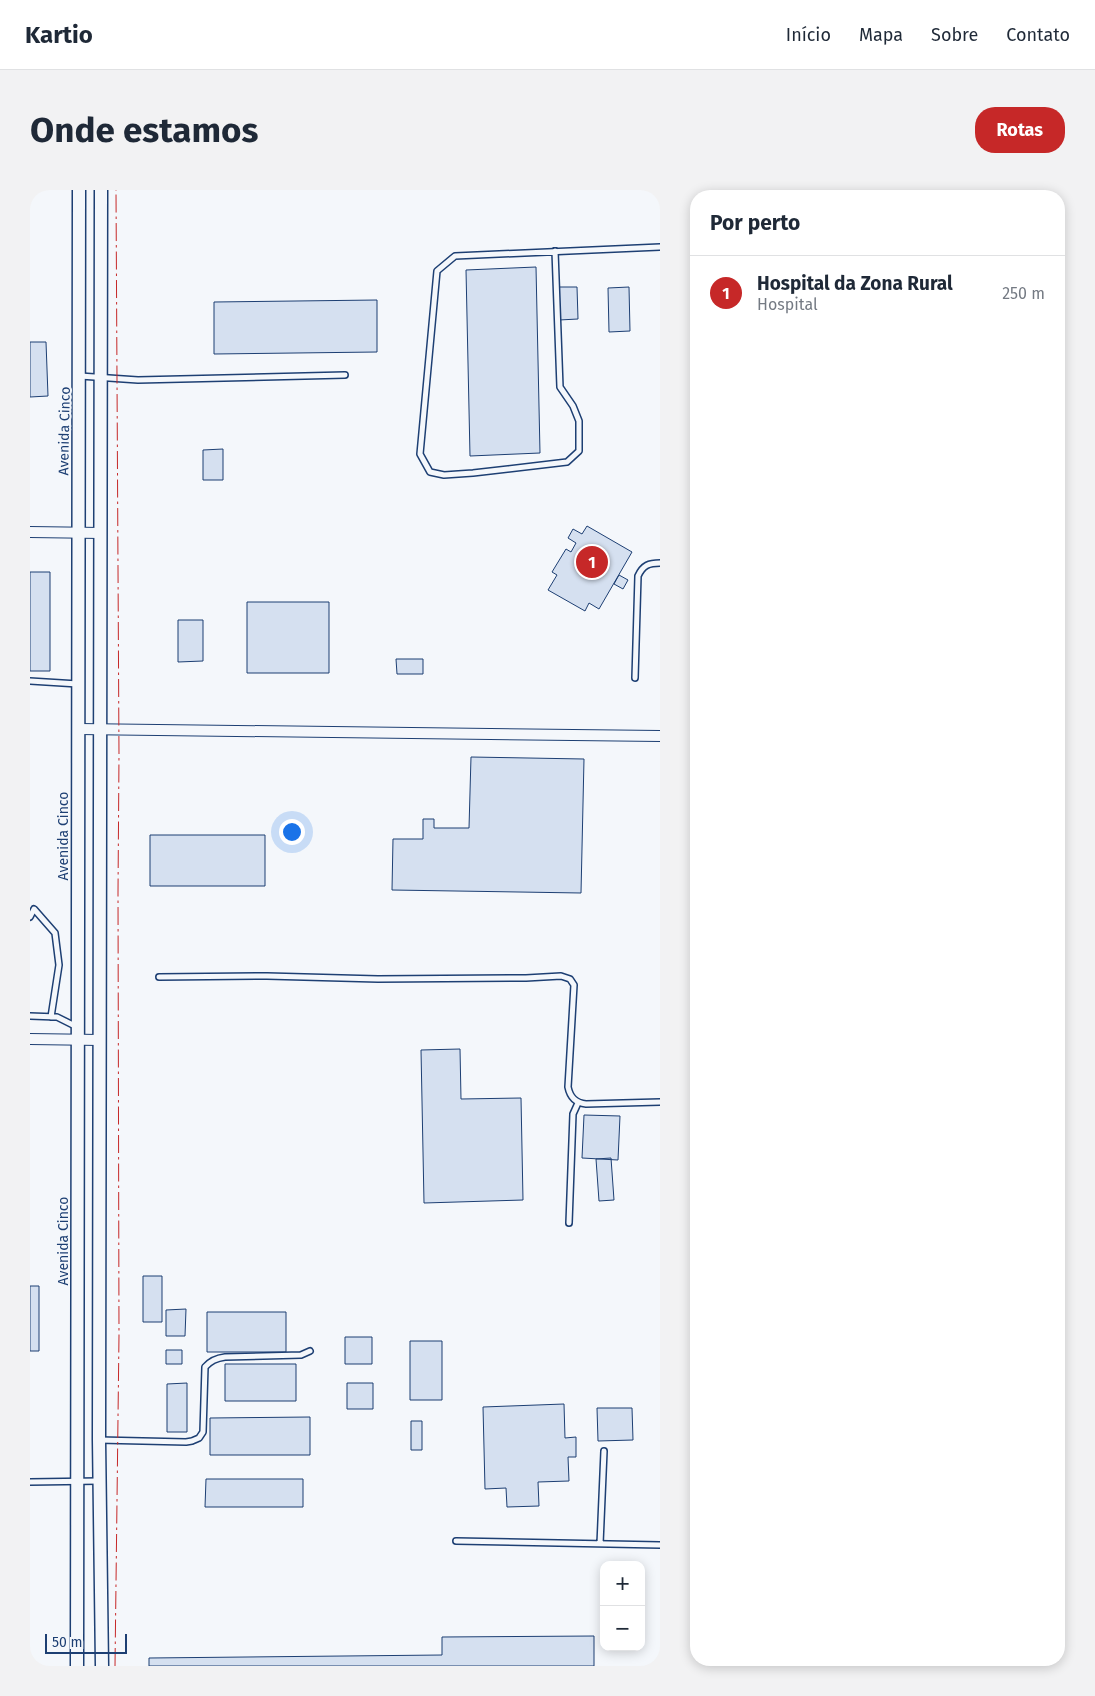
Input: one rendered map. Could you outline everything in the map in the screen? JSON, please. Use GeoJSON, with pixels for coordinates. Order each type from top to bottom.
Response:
{"type":"FeatureCollection","features":[{"type":"Feature","properties":{"kind":"street","name":"Avenida Cinco"},"geometry":{"type":"LineString","coordinates":[[77,1666],[79,190]]}},
{"type":"Feature","properties":{"kind":"street"},"geometry":{"type":"LineString","coordinates":[[101,190],[99,1440],[102,1666]]}},
{"type":"Feature","properties":{"kind":"street"},"geometry":{"type":"LineString","coordinates":[[30,532],[101,533]]}},
{"type":"Feature","properties":{"kind":"street"},"geometry":{"type":"LineString","coordinates":[[78,729],[660,736]]}},
{"type":"Feature","properties":{"kind":"street"},"geometry":{"type":"LineString","coordinates":[[30,1039],[78,1034],[100,1040]]}},
{"type":"Feature","properties":{"kind":"lane"},"geometry":{"type":"LineString","coordinates":[[555,252],[560,386],[573,406],[579,421],[579,451],[567,462],[473,473],[444,475],[430,472],[420,454],[437,271],[455,256],[660,247]]}},
{"type":"Feature","properties":{"kind":"lane"},"geometry":{"type":"LineString","coordinates":[[79,376],[138,380],[345,375]]}},
{"type":"Feature","properties":{"kind":"lane"},"geometry":{"type":"LineString","coordinates":[[635,678],[638,576],[648,564],[660,563]]}},
{"type":"Feature","properties":{"kind":"lane"},"geometry":{"type":"LineString","coordinates":[[30,681],[78,684]]}},
{"type":"Feature","properties":{"kind":"lane"},"geometry":{"type":"LineString","coordinates":[[30,917],[34,909],[55,933],[59,965],[51,1017]]}},
{"type":"Feature","properties":{"kind":"lane"},"geometry":{"type":"LineString","coordinates":[[159,977],[267,976],[378,979],[566,977],[574,985],[568,1087],[570,1095],[578,1102],[586,1104],[660,1102]]}},
{"type":"Feature","properties":{"kind":"lane"},"geometry":{"type":"LineString","coordinates":[[30,1016],[58,1018],[78,1034]]}},
{"type":"Feature","properties":{"kind":"lane"},"geometry":{"type":"LineString","coordinates":[[569,1223],[573,1114],[578,1102]]}},
{"type":"Feature","properties":{"kind":"lane"},"geometry":{"type":"LineString","coordinates":[[99,1440],[192,1441],[199,1438],[203,1432],[205,1367],[208,1363],[225,1356],[302,1354],[310,1351]]}},
{"type":"Feature","properties":{"kind":"lane"},"geometry":{"type":"LineString","coordinates":[[600,1544],[604,1451]]}},
{"type":"Feature","properties":{"kind":"lane"},"geometry":{"type":"LineString","coordinates":[[30,1482],[100,1481]]}},
{"type":"Feature","properties":{"kind":"lane"},"geometry":{"type":"LineString","coordinates":[[456,1541],[660,1545]]}},
{"type":"Feature","properties":{"kind":"building"},"geometry":{"type":"Polygon","coordinates":[[[536,267],[540,453],[470,456],[466,270],[536,267]]]}},
{"type":"Feature","properties":{"kind":"building"},"geometry":{"type":"Polygon","coordinates":[[[558,287],[577,287],[578,319],[559,320],[558,287]]]}},
{"type":"Feature","properties":{"kind":"building"},"geometry":{"type":"Polygon","coordinates":[[[629,287],[630,331],[609,332],[608,288],[629,287]]]}},
{"type":"Feature","properties":{"kind":"building"},"geometry":{"type":"Polygon","coordinates":[[[377,300],[377,352],[214,354],[214,302],[377,300]]]}},
{"type":"Feature","properties":{"kind":"building"},"geometry":{"type":"Polygon","coordinates":[[[30,342],[46,342],[48,396],[30,397],[30,342]]]}},
{"type":"Feature","properties":{"kind":"building"},"geometry":{"type":"Polygon","coordinates":[[[223,449],[223,480],[203,480],[203,450],[223,449]]]}},
{"type":"Feature","properties":{"kind":"building"},"geometry":{"type":"Polygon","coordinates":[[[587,526],[632,552],[599,609],[589,603],[585,611],[548,590],[557,575],[552,572],[566,549],[571,552],[576,543],[568,538],[573,529],[582,534],[587,526]]]}},
{"type":"Feature","properties":{"kind":"building"},"geometry":{"type":"Polygon","coordinates":[[[30,572],[50,572],[50,671],[30,671],[30,572]]]}},
{"type":"Feature","properties":{"kind":"building"},"geometry":{"type":"Polygon","coordinates":[[[619,575],[628,580],[623,589],[614,584],[619,575]]]}},
{"type":"Feature","properties":{"kind":"building"},"geometry":{"type":"Polygon","coordinates":[[[247,602],[329,602],[329,673],[247,673],[247,602]]]}},
{"type":"Feature","properties":{"kind":"building"},"geometry":{"type":"Polygon","coordinates":[[[178,620],[203,620],[203,661],[178,662],[178,620]]]}},
{"type":"Feature","properties":{"kind":"building"},"geometry":{"type":"Polygon","coordinates":[[[396,659],[423,659],[423,674],[397,674],[396,659]]]}},
{"type":"Feature","properties":{"kind":"building"},"geometry":{"type":"Polygon","coordinates":[[[471,757],[584,759],[581,893],[392,890],[393,839],[423,839],[423,819],[434,819],[434,828],[469,828],[471,757]]]}},
{"type":"Feature","properties":{"kind":"building"},"geometry":{"type":"Polygon","coordinates":[[[150,835],[265,835],[265,886],[150,886],[150,835]]]}},
{"type":"Feature","properties":{"kind":"building"},"geometry":{"type":"Polygon","coordinates":[[[460,1049],[461,1099],[521,1098],[523,1200],[424,1203],[421,1050],[460,1049]]]}},
{"type":"Feature","properties":{"kind":"building"},"geometry":{"type":"Polygon","coordinates":[[[584,1115],[620,1116],[618,1160],[582,1158],[584,1115]]]}},
{"type":"Feature","properties":{"kind":"building"},"geometry":{"type":"Polygon","coordinates":[[[611,1158],[614,1200],[599,1201],[596,1159],[611,1158]]]}},
{"type":"Feature","properties":{"kind":"building"},"geometry":{"type":"Polygon","coordinates":[[[143,1276],[162,1276],[162,1322],[143,1322],[143,1276]]]}},
{"type":"Feature","properties":{"kind":"building"},"geometry":{"type":"Polygon","coordinates":[[[30,1286],[39,1286],[39,1351],[30,1351],[30,1286]]]}},
{"type":"Feature","properties":{"kind":"building"},"geometry":{"type":"Polygon","coordinates":[[[186,1309],[185,1336],[166,1336],[166,1310],[186,1309]]]}},
{"type":"Feature","properties":{"kind":"building"},"geometry":{"type":"Polygon","coordinates":[[[207,1312],[286,1312],[286,1352],[207,1352],[207,1312]]]}},
{"type":"Feature","properties":{"kind":"building"},"geometry":{"type":"Polygon","coordinates":[[[345,1337],[372,1337],[372,1364],[345,1364],[345,1337]]]}},
{"type":"Feature","properties":{"kind":"building"},"geometry":{"type":"Polygon","coordinates":[[[410,1341],[442,1341],[442,1400],[410,1400],[410,1341]]]}},
{"type":"Feature","properties":{"kind":"building"},"geometry":{"type":"Polygon","coordinates":[[[166,1350],[182,1350],[182,1364],[166,1364],[166,1350]]]}},
{"type":"Feature","properties":{"kind":"building"},"geometry":{"type":"Polygon","coordinates":[[[225,1364],[296,1364],[296,1401],[225,1401],[225,1364]]]}},
{"type":"Feature","properties":{"kind":"building"},"geometry":{"type":"Polygon","coordinates":[[[187,1383],[187,1432],[167,1432],[167,1384],[187,1383]]]}},
{"type":"Feature","properties":{"kind":"building"},"geometry":{"type":"Polygon","coordinates":[[[347,1383],[373,1383],[373,1409],[347,1409],[347,1383]]]}},
{"type":"Feature","properties":{"kind":"building"},"geometry":{"type":"Polygon","coordinates":[[[564,1404],[565,1438],[576,1437],[576,1457],[568,1457],[569,1481],[538,1482],[539,1506],[507,1507],[506,1488],[485,1489],[483,1407],[564,1404]]]}},
{"type":"Feature","properties":{"kind":"building"},"geometry":{"type":"Polygon","coordinates":[[[597,1408],[632,1408],[633,1440],[598,1441],[597,1408]]]}},
{"type":"Feature","properties":{"kind":"building"},"geometry":{"type":"Polygon","coordinates":[[[310,1417],[310,1455],[210,1455],[210,1418],[310,1417]]]}},
{"type":"Feature","properties":{"kind":"building"},"geometry":{"type":"Polygon","coordinates":[[[411,1421],[422,1421],[422,1450],[411,1450],[411,1421]]]}},
{"type":"Feature","properties":{"kind":"building"},"geometry":{"type":"Polygon","coordinates":[[[206,1479],[303,1479],[303,1507],[205,1507],[206,1479]]]}},
{"type":"Feature","properties":{"kind":"building"},"geometry":{"type":"Polygon","coordinates":[[[594,1636],[594,1666],[149,1666],[149,1658],[442,1655],[442,1637],[594,1636]]]}},
{"type":"Feature","properties":{"kind":"power"},"geometry":{"type":"LineString","coordinates":[[115,1666],[119,1335],[119,755],[116,190]]}},
{"type":"Feature","properties":{"kind":"place","name":"Hospital da Zona Rural"},"geometry":{"type":"Point","coordinates":[592,562]}}]}
